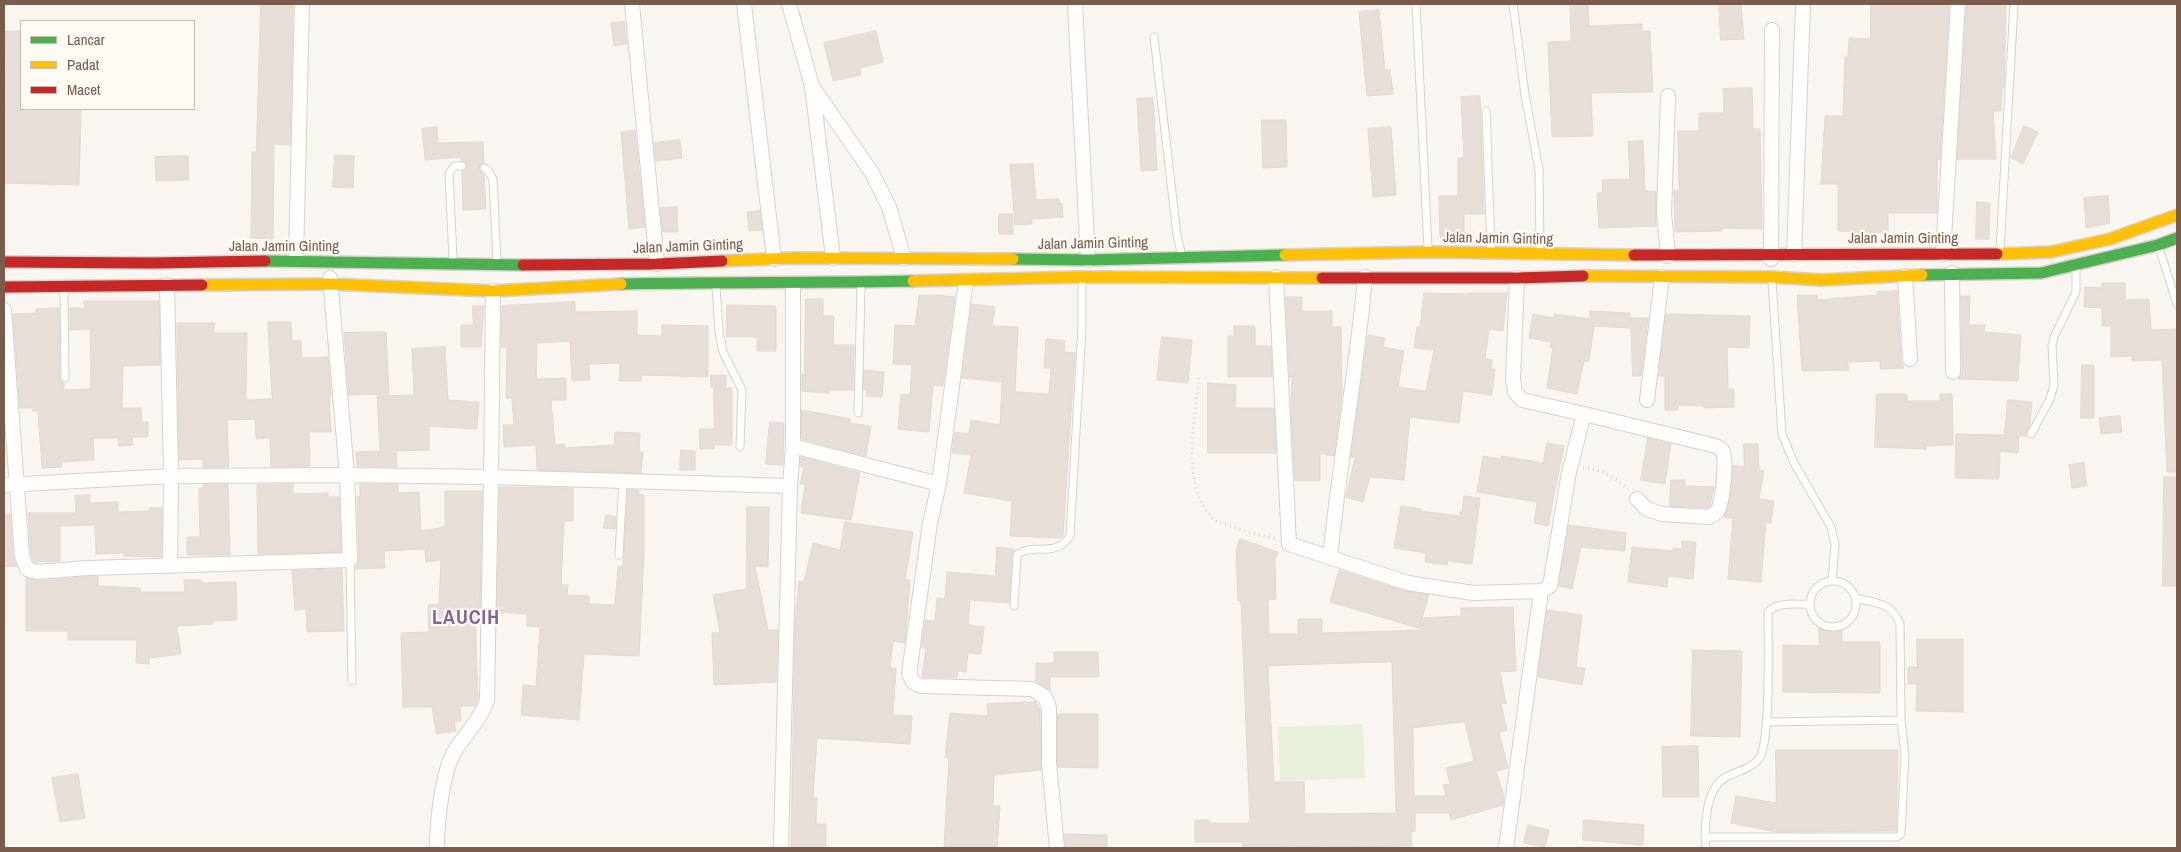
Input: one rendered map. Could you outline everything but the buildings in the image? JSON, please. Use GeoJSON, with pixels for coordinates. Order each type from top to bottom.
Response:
{"type":"FeatureCollection","features":[{"type":"Feature","properties":{"kind":"highway","name":"Jalan Jamin Ginting"},"geometry":{"type":"LineString","coordinates":[[4,262],[153,263],[296,260],[497,265],[657,264],[833,258],[1088,260],[1429,252],[1491,255],[1668,256],[1876,252],[2000,254],[2051,252],[2110,239],[2177,215]]}},
{"type":"Feature","properties":{"kind":"highway"},"geometry":{"type":"LineString","coordinates":[[4,287],[330,284],[493,291],[606,284],[715,282],[862,283],[1082,277],[1517,278],[1604,275],[1771,277],[1822,280],[1952,273],[2041,273],[2158,246],[2177,238]]}},
{"type":"Feature","properties":{"kind":"street"},"geometry":{"type":"LineString","coordinates":[[296,260],[302,4]]}},
{"type":"Feature","properties":{"kind":"street"},"geometry":{"type":"LineString","coordinates":[[632,4],[657,264]]}},
{"type":"Feature","properties":{"kind":"street"},"geometry":{"type":"LineString","coordinates":[[744,4],[774,259]]}},
{"type":"Feature","properties":{"kind":"street"},"geometry":{"type":"LineString","coordinates":[[789,4],[812,86],[833,258]]}},
{"type":"Feature","properties":{"kind":"street"},"geometry":{"type":"LineString","coordinates":[[1075,4],[1088,260]]}},
{"type":"Feature","properties":{"kind":"street"},"geometry":{"type":"LineString","coordinates":[[1794,254],[1803,4]]}},
{"type":"Feature","properties":{"kind":"street"},"geometry":{"type":"LineString","coordinates":[[1943,254],[1958,4]]}},
{"type":"Feature","properties":{"kind":"street"},"geometry":{"type":"LineString","coordinates":[[1771,277],[1772,30]]}},
{"type":"Feature","properties":{"kind":"street"},"geometry":{"type":"LineString","coordinates":[[812,86],[872,173],[888,207],[904,258]]}},
{"type":"Feature","properties":{"kind":"street"},"geometry":{"type":"LineString","coordinates":[[1668,96],[1664,213],[1668,256]]}},
{"type":"Feature","properties":{"kind":"street"},"geometry":{"type":"LineString","coordinates":[[4,310],[10,485],[22,556],[28,569],[37,572],[88,568],[350,560],[347,475],[329,262]]}},
{"type":"Feature","properties":{"kind":"street"},"geometry":{"type":"LineString","coordinates":[[1952,273],[1953,372]]}},
{"type":"Feature","properties":{"kind":"street"},"geometry":{"type":"LineString","coordinates":[[1647,400],[1662,276]]}},
{"type":"Feature","properties":{"kind":"street"},"geometry":{"type":"LineString","coordinates":[[1905,276],[1910,360]]}},
{"type":"Feature","properties":{"kind":"street"},"geometry":{"type":"LineString","coordinates":[[1276,277],[1289,544],[1408,583],[1474,593],[1541,591],[1550,586],[1569,472],[1584,414]]}},
{"type":"Feature","properties":{"kind":"street"},"geometry":{"type":"LineString","coordinates":[[1330,558],[1339,473],[1360,339],[1365,277]]}},
{"type":"Feature","properties":{"kind":"street"},"geometry":{"type":"LineString","coordinates":[[1517,278],[1513,379],[1515,392],[1522,400],[1697,441],[1722,450],[1725,457],[1718,510],[1709,517],[1662,514],[1647,510],[1637,499]]}},
{"type":"Feature","properties":{"kind":"street"},"geometry":{"type":"LineString","coordinates":[[966,281],[939,484],[930,523],[910,674],[914,683],[921,686],[1032,689],[1045,697],[1048,702],[1050,718],[1049,764],[1057,848]]}},
{"type":"Feature","properties":{"kind":"street"},"geometry":{"type":"LineString","coordinates":[[781,848],[790,486],[793,446],[794,284]]}},
{"type":"Feature","properties":{"kind":"street"},"geometry":{"type":"LineString","coordinates":[[167,285],[171,476],[170,566]]}},
{"type":"Feature","properties":{"kind":"street"},"geometry":{"type":"LineString","coordinates":[[437,848],[437,830],[448,767],[456,749],[476,724],[487,700],[493,291]]}},
{"type":"Feature","properties":{"kind":"street"},"geometry":{"type":"LineString","coordinates":[[793,446],[939,484]]}},
{"type":"Feature","properties":{"kind":"street"},"geometry":{"type":"LineString","coordinates":[[10,485],[171,476],[347,475],[623,480],[790,486]]}},
{"type":"Feature","properties":{"kind":"street"},"geometry":{"type":"LineString","coordinates":[[1506,848],[1541,591]]}},
{"type":"Feature","properties":{"kind":"lane"},"geometry":{"type":"LineString","coordinates":[[1416,4],[1429,252]]}},
{"type":"Feature","properties":{"kind":"lane"},"geometry":{"type":"LineString","coordinates":[[1513,4],[1524,85],[1539,170],[1540,255]]}},
{"type":"Feature","properties":{"kind":"lane"},"geometry":{"type":"LineString","coordinates":[[2000,254],[2014,4]]}},
{"type":"Feature","properties":{"kind":"lane"},"geometry":{"type":"LineString","coordinates":[[1154,37],[1177,235],[1182,257]]}},
{"type":"Feature","properties":{"kind":"lane"},"geometry":{"type":"LineString","coordinates":[[1486,111],[1491,255]]}},
{"type":"Feature","properties":{"kind":"lane"},"geometry":{"type":"LineString","coordinates":[[453,264],[449,173],[455,166],[462,166]]}},
{"type":"Feature","properties":{"kind":"lane"},"geometry":{"type":"LineString","coordinates":[[484,168],[487,169],[493,179],[497,265]]}},
{"type":"Feature","properties":{"kind":"lane"},"geometry":{"type":"LineString","coordinates":[[2158,246],[2177,304]]}},
{"type":"Feature","properties":{"kind":"lane"},"geometry":{"type":"LineString","coordinates":[[2031,434],[2050,399],[2054,385],[2052,345],[2076,292],[2076,266]]}},
{"type":"Feature","properties":{"kind":"lane"},"geometry":{"type":"LineString","coordinates":[[1014,606],[1017,555],[1022,552],[1057,548],[1065,544],[1070,536],[1082,327],[1082,277]]}},
{"type":"Feature","properties":{"kind":"lane"},"geometry":{"type":"LineString","coordinates":[[1771,277],[1774,295],[1782,434],[1794,463],[1831,527],[1835,546],[1832,580]]}},
{"type":"Feature","properties":{"kind":"lane"},"geometry":{"type":"LineString","coordinates":[[715,282],[722,352],[742,390],[740,447]]}},
{"type":"Feature","properties":{"kind":"lane"},"geometry":{"type":"LineString","coordinates":[[858,412],[862,283]]}},
{"type":"Feature","properties":{"kind":"lane"},"geometry":{"type":"LineString","coordinates":[[64,286],[65,378]]}},
{"type":"Feature","properties":{"kind":"lane"},"geometry":{"type":"LineString","coordinates":[[619,555],[623,480]]}},
{"type":"Feature","properties":{"kind":"lane"},"geometry":{"type":"LineString","coordinates":[[350,560],[352,681]]}},
{"type":"Feature","properties":{"kind":"lane"},"geometry":{"type":"LineString","coordinates":[[1832,580],[1849,587],[1855,598],[1854,613],[1850,620],[1836,627],[1821,624],[1815,619],[1809,604],[1815,588],[1832,580]]}},
{"type":"Feature","properties":{"kind":"lane"},"geometry":{"type":"LineString","coordinates":[[1705,837],[1791,838],[1899,836],[1901,834],[1905,755],[1902,720],[1900,624],[1895,613],[1888,607],[1855,598]]}},
{"type":"Feature","properties":{"kind":"lane"},"geometry":{"type":"LineString","coordinates":[[1706,848],[1705,837],[1710,794],[1722,779],[1760,759],[1763,749],[1766,722],[1768,612],[1773,606],[1779,604],[1809,604]]}},
{"type":"Feature","properties":{"kind":"lane"},"geometry":{"type":"LineString","coordinates":[[1766,722],[1902,720]]}},
{"type":"Feature","properties":{"kind":"path"},"geometry":{"type":"LineString","coordinates":[[1199,378],[1193,471],[1198,498],[1214,520],[1289,544]]}},
{"type":"Feature","properties":{"kind":"path"},"geometry":{"type":"LineString","coordinates":[[1569,472],[1584,468],[1596,469],[1622,483],[1637,499]]}},
{"type":"Feature","properties":{"kind":"green space"},"geometry":{"type":"Polygon","coordinates":[[[1363,724],[1365,778],[1280,781],[1278,727],[1363,724]]]}},
{"type":"Feature","properties":{"kind":"traffic: fast"},"geometry":{"type":"LineString","coordinates":[[1922,275],[2041,273],[2158,245],[2177,238]]}},
{"type":"Feature","properties":{"kind":"traffic: fast"},"geometry":{"type":"LineString","coordinates":[[1013,259],[1088,260],[1285,255]]}},
{"type":"Feature","properties":{"kind":"traffic: fast"},"geometry":{"type":"LineString","coordinates":[[265,261],[523,265]]}},
{"type":"Feature","properties":{"kind":"traffic: fast"},"geometry":{"type":"LineString","coordinates":[[621,284],[913,281]]}},
{"type":"Feature","properties":{"kind":"traffic: slow"},"geometry":{"type":"LineString","coordinates":[[1997,254],[2051,252],[2110,239],[2177,215]]}},
{"type":"Feature","properties":{"kind":"traffic: slow"},"geometry":{"type":"LineString","coordinates":[[1285,255],[1429,252],[1634,255]]}},
{"type":"Feature","properties":{"kind":"traffic: slow"},"geometry":{"type":"LineString","coordinates":[[722,261],[793,258],[1013,259]]}},
{"type":"Feature","properties":{"kind":"traffic: slow"},"geometry":{"type":"LineString","coordinates":[[1583,276],[1771,277],[1821,280],[1922,275]]}},
{"type":"Feature","properties":{"kind":"traffic: slow"},"geometry":{"type":"LineString","coordinates":[[913,281],[1082,277],[1322,278]]}},
{"type":"Feature","properties":{"kind":"traffic: slow"},"geometry":{"type":"LineString","coordinates":[[202,285],[330,284],[493,291],[621,284]]}},
{"type":"Feature","properties":{"kind":"traffic: jam"},"geometry":{"type":"LineString","coordinates":[[1634,255],[1997,254]]}},
{"type":"Feature","properties":{"kind":"traffic: jam"},"geometry":{"type":"LineString","coordinates":[[4,262],[153,263],[265,261]]}},
{"type":"Feature","properties":{"kind":"traffic: jam"},"geometry":{"type":"LineString","coordinates":[[523,265],[657,264],[722,261]]}},
{"type":"Feature","properties":{"kind":"traffic: jam"},"geometry":{"type":"LineString","coordinates":[[1322,278],[1583,276]]}},
{"type":"Feature","properties":{"kind":"traffic: jam"},"geometry":{"type":"LineString","coordinates":[[4,287],[202,285]]}},
{"type":"Feature","properties":{"kind":"district","name":"LAUCIH"},"geometry":{"type":"Point","coordinates":[466,619]}}]}
